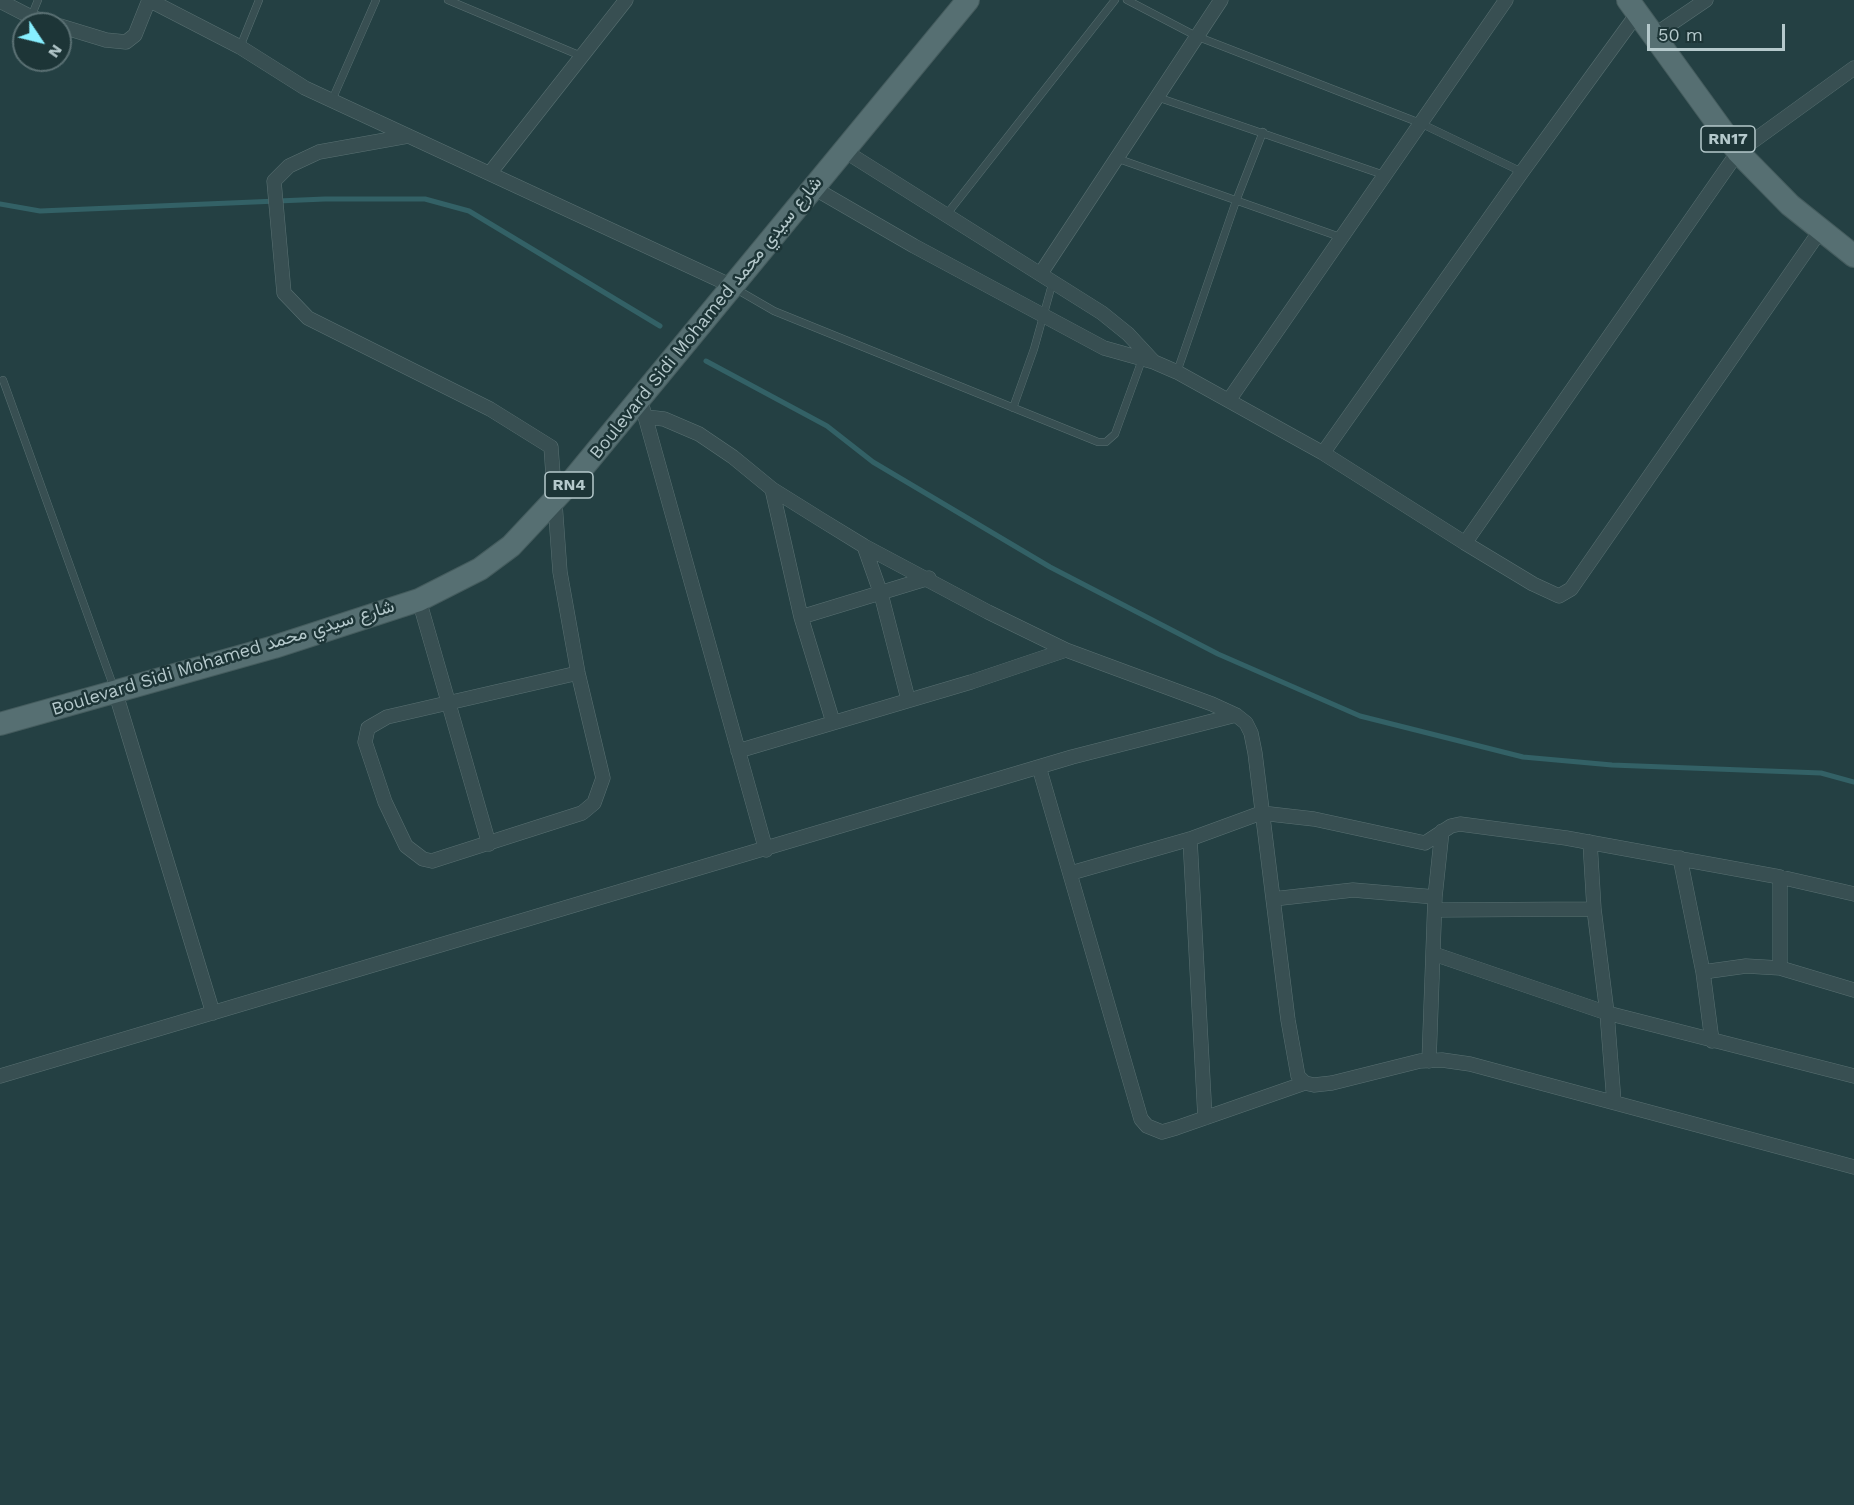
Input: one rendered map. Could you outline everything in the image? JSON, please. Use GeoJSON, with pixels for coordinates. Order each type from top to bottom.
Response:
{"type":"FeatureCollection","features":[{"type":"Feature","properties":{"kind":"main road","name":"Boulevard Sidi Mohamed شارع سيدي محمد"},"geometry":{"type":"LineString","coordinates":[[0,724],[274,647],[419,600],[480,569],[511,546],[642,407],[732,286],[968,0]]}},
{"type":"Feature","properties":{"kind":"main road","name":"RN17"},"geometry":{"type":"LineString","coordinates":[[1633,7],[1738,152],[1820,231],[1854,256]]}},
{"type":"Feature","properties":{"kind":"street"},"geometry":{"type":"LineString","coordinates":[[72,30],[106,40],[126,42],[135,34],[149,0],[240,47],[294,82],[732,286]]}},
{"type":"Feature","properties":{"kind":"street"},"geometry":{"type":"LineString","coordinates":[[490,173],[626,0]]}},
{"type":"Feature","properties":{"kind":"street"},"geometry":{"type":"LineString","coordinates":[[1041,273],[1115,157],[1221,0]]}},
{"type":"Feature","properties":{"kind":"street"},"geometry":{"type":"LineString","coordinates":[[1229,400],[1506,0]]}},
{"type":"Feature","properties":{"kind":"street"},"geometry":{"type":"LineString","coordinates":[[1653,36],[1706,0]]}},
{"type":"Feature","properties":{"kind":"street"},"geometry":{"type":"LineString","coordinates":[[0,1],[21,12]]}},
{"type":"Feature","properties":{"kind":"street"},"geometry":{"type":"LineString","coordinates":[[1323,453],[1522,172],[1633,7]]}},
{"type":"Feature","properties":{"kind":"street"},"geometry":{"type":"LineString","coordinates":[[1465,543],[1738,152],[1854,68]]}},
{"type":"Feature","properties":{"kind":"street"},"geometry":{"type":"LineString","coordinates":[[408,136],[319,152],[289,166],[274,182],[284,293],[308,318],[490,409],[551,447],[560,572],[578,673],[603,778],[594,803],[582,813],[432,861],[423,859],[406,846],[385,802],[365,742],[368,728],[387,717],[578,673]]}},
{"type":"Feature","properties":{"kind":"street"},"geometry":{"type":"LineString","coordinates":[[843,150],[1054,281],[1119,326],[1147,357]]}},
{"type":"Feature","properties":{"kind":"street"},"geometry":{"type":"LineString","coordinates":[[812,188],[1104,348],[1147,357],[1229,400],[1323,453],[1533,584],[1559,596],[1564,595],[1820,231]]}},
{"type":"Feature","properties":{"kind":"street"},"geometry":{"type":"LineString","coordinates":[[642,407],[699,434],[741,462],[772,489],[864,546],[929,578],[988,612],[1066,650],[1236,715],[1251,733],[1295,1059],[1298,1076],[1305,1083]]}},
{"type":"Feature","properties":{"kind":"street"},"geometry":{"type":"LineString","coordinates":[[642,407],[766,849]]}},
{"type":"Feature","properties":{"kind":"street"},"geometry":{"type":"LineString","coordinates":[[772,489],[801,617],[833,722]]}},
{"type":"Feature","properties":{"kind":"street"},"geometry":{"type":"LineString","coordinates":[[864,546],[881,594],[908,699]]}},
{"type":"Feature","properties":{"kind":"street"},"geometry":{"type":"LineString","coordinates":[[801,617],[929,578]]}},
{"type":"Feature","properties":{"kind":"street"},"geometry":{"type":"LineString","coordinates":[[419,600],[489,844]]}},
{"type":"Feature","properties":{"kind":"street"},"geometry":{"type":"LineString","coordinates":[[738,751],[971,682],[1066,650]]}},
{"type":"Feature","properties":{"kind":"street"},"geometry":{"type":"LineString","coordinates":[[115,691],[213,1013]]}},
{"type":"Feature","properties":{"kind":"street"},"geometry":{"type":"LineString","coordinates":[[0,1076],[1040,767],[1236,715]]}},
{"type":"Feature","properties":{"kind":"street"},"geometry":{"type":"LineString","coordinates":[[1040,767],[1141,1119],[1147,1126],[1162,1132],[1305,1083],[1314,1085],[1332,1083],[1429,1061],[1470,1064],[1854,1166]]}},
{"type":"Feature","properties":{"kind":"street"},"geometry":{"type":"LineString","coordinates":[[1071,873],[1190,839],[1261,813],[1314,819],[1410,842],[1425,843],[1451,825],[1460,824],[1590,842],[1780,877],[1854,894]]}},
{"type":"Feature","properties":{"kind":"street"},"geometry":{"type":"LineString","coordinates":[[1429,1061],[1435,903],[1442,831]]}},
{"type":"Feature","properties":{"kind":"street"},"geometry":{"type":"LineString","coordinates":[[1190,839],[1205,1118]]}},
{"type":"Feature","properties":{"kind":"street"},"geometry":{"type":"LineString","coordinates":[[1590,842],[1594,909],[1607,1013],[1614,1102]]}},
{"type":"Feature","properties":{"kind":"street"},"geometry":{"type":"LineString","coordinates":[[1680,858],[1703,972],[1712,1041]]}},
{"type":"Feature","properties":{"kind":"street"},"geometry":{"type":"LineString","coordinates":[[1780,877],[1780,968]]}},
{"type":"Feature","properties":{"kind":"street"},"geometry":{"type":"LineString","coordinates":[[1273,899],[1353,891],[1435,903],[1594,909]]}},
{"type":"Feature","properties":{"kind":"street"},"geometry":{"type":"LineString","coordinates":[[1434,954],[1607,1013],[1854,1076]]}},
{"type":"Feature","properties":{"kind":"street"},"geometry":{"type":"LineString","coordinates":[[1703,972],[1746,966],[1780,968],[1854,990]]}},
{"type":"Feature","properties":{"kind":"lane"},"geometry":{"type":"LineString","coordinates":[[240,47],[260,0]]}},
{"type":"Feature","properties":{"kind":"lane"},"geometry":{"type":"LineString","coordinates":[[332,100],[376,0]]}},
{"type":"Feature","properties":{"kind":"lane"},"geometry":{"type":"LineString","coordinates":[[448,0],[463,3],[582,56]]}},
{"type":"Feature","properties":{"kind":"lane"},"geometry":{"type":"LineString","coordinates":[[947,214],[1115,0]]}},
{"type":"Feature","properties":{"kind":"lane"},"geometry":{"type":"LineString","coordinates":[[1127,0],[1196,36],[1420,123],[1522,172]]}},
{"type":"Feature","properties":{"kind":"lane"},"geometry":{"type":"LineString","coordinates":[[1157,97],[1384,175]]}},
{"type":"Feature","properties":{"kind":"lane"},"geometry":{"type":"LineString","coordinates":[[1177,372],[1236,201],[1263,132]]}},
{"type":"Feature","properties":{"kind":"lane"},"geometry":{"type":"LineString","coordinates":[[1115,157],[1340,237]]}},
{"type":"Feature","properties":{"kind":"lane"},"geometry":{"type":"LineString","coordinates":[[1014,408],[1054,281]]}},
{"type":"Feature","properties":{"kind":"lane"},"geometry":{"type":"LineString","coordinates":[[732,286],[766,308],[1082,436],[1106,442],[1115,434],[1147,357]]}},
{"type":"Feature","properties":{"kind":"lane"},"geometry":{"type":"LineString","coordinates":[[3,380],[115,691]]}},
{"type":"Feature","properties":{"kind":"waterway"},"geometry":{"type":"LineString","coordinates":[[0,204],[40,211],[325,199],[425,199],[469,211],[660,326]]}},
{"type":"Feature","properties":{"kind":"waterway"},"geometry":{"type":"LineString","coordinates":[[706,361],[827,426],[873,462],[1050,567],[1218,654],[1360,716],[1523,757],[1612,765],[1821,773],[1854,782]]}}]}
